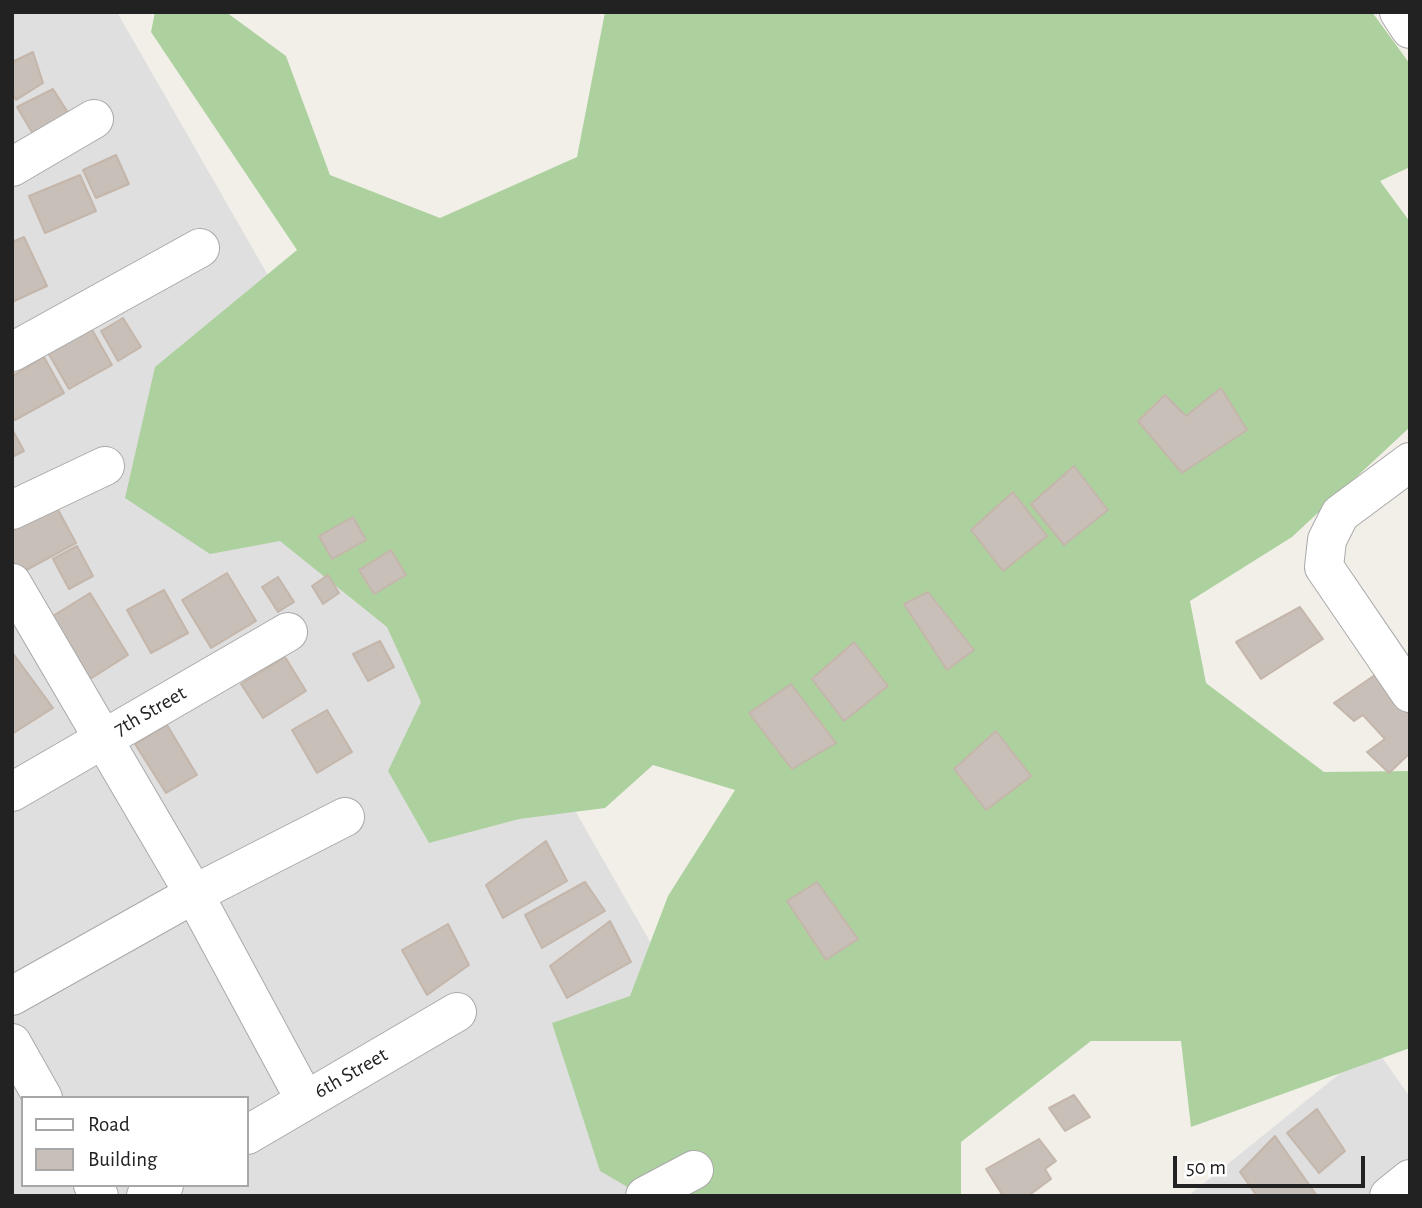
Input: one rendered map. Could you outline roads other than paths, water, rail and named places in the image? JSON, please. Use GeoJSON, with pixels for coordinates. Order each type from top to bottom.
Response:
{"type":"FeatureCollection","features":[{"type":"Feature","properties":{"kind":"street"},"geometry":{"type":"LineString","coordinates":[[1399,12],[1410,29]]}},
{"type":"Feature","properties":{"kind":"street"},"geometry":{"type":"LineString","coordinates":[[12,167],[94,119]]}},
{"type":"Feature","properties":{"kind":"street"},"geometry":{"type":"LineString","coordinates":[[14,349],[200,248]]}},
{"type":"Feature","properties":{"kind":"street"},"geometry":{"type":"LineString","coordinates":[[1410,462],[1340,514],[1327,540],[1324,567],[1410,693]]}},
{"type":"Feature","properties":{"kind":"street"},"geometry":{"type":"LineString","coordinates":[[12,510],[105,466]]}},
{"type":"Feature","properties":{"kind":"street"},"geometry":{"type":"LineString","coordinates":[[12,583],[194,894],[305,1100]]}},
{"type":"Feature","properties":{"kind":"street","name":"7th Street"},"geometry":{"type":"LineString","coordinates":[[12,792],[288,632]]}},
{"type":"Feature","properties":{"kind":"street"},"geometry":{"type":"LineString","coordinates":[[12,996],[194,894],[345,817]]}},
{"type":"Feature","properties":{"kind":"street","name":"6th Street"},"geometry":{"type":"LineString","coordinates":[[248,1134],[457,1012]]}},
{"type":"Feature","properties":{"kind":"street"},"geometry":{"type":"LineString","coordinates":[[12,1043],[42,1096]]}},
{"type":"Feature","properties":{"kind":"street"},"geometry":{"type":"LineString","coordinates":[[645,1196],[694,1170]]}},
{"type":"Feature","properties":{"kind":"street"},"geometry":{"type":"LineString","coordinates":[[1389,1196],[1410,1179]]}}]}
